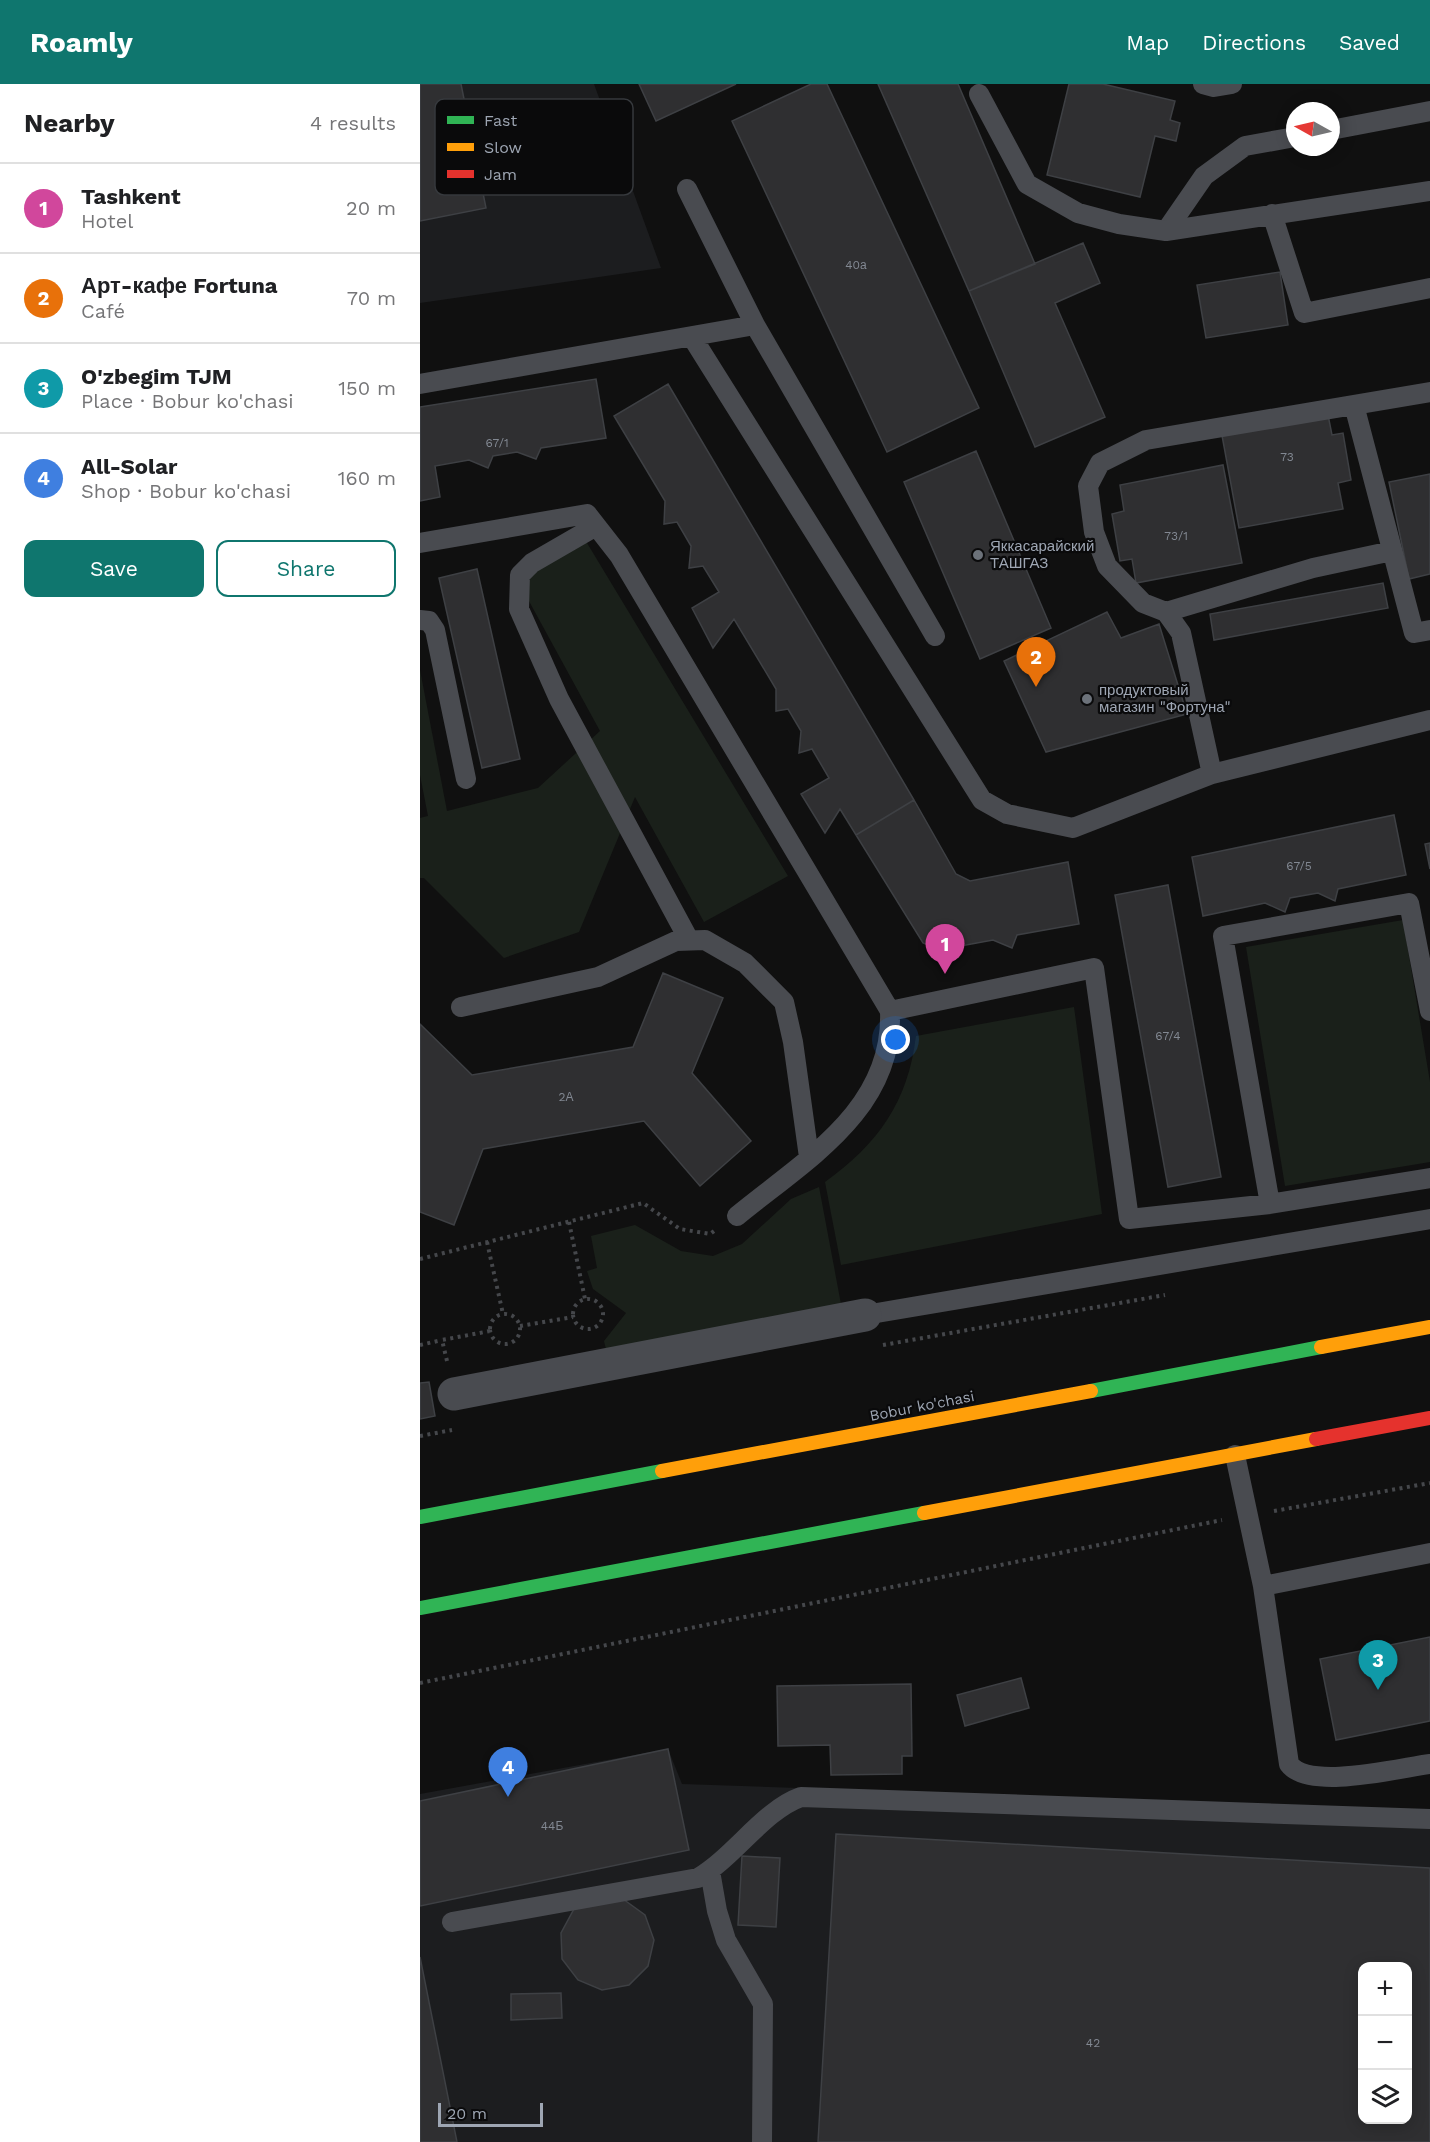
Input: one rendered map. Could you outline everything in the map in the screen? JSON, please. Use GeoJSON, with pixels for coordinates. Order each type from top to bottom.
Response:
{"type":"FeatureCollection","features":[{"type":"Feature","properties":{"kind":"main road","name":"Bobur ko'chasi"},"geometry":{"type":"LineString","coordinates":[[420,1517],[1430,1327]]}},
{"type":"Feature","properties":{"kind":"main road"},"geometry":{"type":"LineString","coordinates":[[420,1608],[1430,1418]]}},
{"type":"Feature","properties":{"kind":"street"},"geometry":{"type":"LineString","coordinates":[[454,1394],[865,1315]]}},
{"type":"Feature","properties":{"kind":"lane"},"geometry":{"type":"LineString","coordinates":[[1203,84],[1214,87],[1232,84]]}},
{"type":"Feature","properties":{"kind":"lane"},"geometry":{"type":"LineString","coordinates":[[982,87],[1027,184],[1078,213],[1119,224],[1166,231],[1430,191]]}},
{"type":"Feature","properties":{"kind":"lane"},"geometry":{"type":"LineString","coordinates":[[1340,128],[1430,111]]}},
{"type":"Feature","properties":{"kind":"lane"},"geometry":{"type":"LineString","coordinates":[[1166,231],[1204,176],[1245,146],[1286,139]]}},
{"type":"Feature","properties":{"kind":"lane"},"geometry":{"type":"LineString","coordinates":[[687,189],[755,325],[935,636]]}},
{"type":"Feature","properties":{"kind":"lane"},"geometry":{"type":"LineString","coordinates":[[1272,214],[1304,314],[1430,288]]}},
{"type":"Feature","properties":{"kind":"lane"},"geometry":{"type":"LineString","coordinates":[[420,384],[755,325]]}},
{"type":"Feature","properties":{"kind":"lane"},"geometry":{"type":"LineString","coordinates":[[692,337],[982,800],[1007,814],[1036,818],[1073,828],[1212,774],[1430,720]]}},
{"type":"Feature","properties":{"kind":"lane"},"geometry":{"type":"LineString","coordinates":[[1212,774],[1181,633],[1166,612],[1143,603],[1107,566],[1094,532],[1088,486],[1100,463],[1146,440],[1430,392]]}},
{"type":"Feature","properties":{"kind":"lane"},"geometry":{"type":"LineString","coordinates":[[1354,405],[1414,633],[1430,630]]}},
{"type":"Feature","properties":{"kind":"lane"},"geometry":{"type":"LineString","coordinates":[[420,543],[587,514],[619,555],[890,1011],[891,1033],[876,1083],[862,1107],[845,1127],[737,1216]]}},
{"type":"Feature","properties":{"kind":"lane"},"geometry":{"type":"LineString","coordinates":[[596,526],[532,563],[520,575],[519,609],[559,699],[688,940]]}},
{"type":"Feature","properties":{"kind":"lane"},"geometry":{"type":"LineString","coordinates":[[1166,612],[1313,568],[1392,551]]}},
{"type":"Feature","properties":{"kind":"lane"},"geometry":{"type":"LineString","coordinates":[[420,620],[429,621],[435,630],[466,778]]}},
{"type":"Feature","properties":{"kind":"lane"},"geometry":{"type":"LineString","coordinates":[[1270,1204],[1223,936],[1409,903],[1430,1011]]}},
{"type":"Feature","properties":{"kind":"lane"},"geometry":{"type":"LineString","coordinates":[[461,1007],[598,977],[676,941],[705,940],[745,963],[784,1002],[794,1042],[809,1157]]}},
{"type":"Feature","properties":{"kind":"lane"},"geometry":{"type":"LineString","coordinates":[[890,1011],[1094,968],[1129,1219],[1270,1204],[1430,1178]]}},
{"type":"Feature","properties":{"kind":"lane"},"geometry":{"type":"LineString","coordinates":[[865,1315],[1430,1219]]}},
{"type":"Feature","properties":{"kind":"lane"},"geometry":{"type":"LineString","coordinates":[[1235,1455],[1263,1586],[1289,1764],[1293,1770],[1323,1779],[1430,1764]]}},
{"type":"Feature","properties":{"kind":"lane"},"geometry":{"type":"LineString","coordinates":[[1263,1586],[1430,1553]]}},
{"type":"Feature","properties":{"kind":"lane"},"geometry":{"type":"LineString","coordinates":[[452,1922],[698,1878],[718,1867],[784,1803],[801,1797],[1430,1819]]}},
{"type":"Feature","properties":{"kind":"lane"},"geometry":{"type":"LineString","coordinates":[[710,1871],[717,1911],[726,1940],[763,2004],[762,2142]]}},
{"type":"Feature","properties":{"kind":"path"},"geometry":{"type":"LineString","coordinates":[[420,1259],[643,1203],[680,1229],[710,1234],[737,1216]]}},
{"type":"Feature","properties":{"kind":"path"},"geometry":{"type":"LineString","coordinates":[[569,1222],[585,1299]]}},
{"type":"Feature","properties":{"kind":"path"},"geometry":{"type":"LineString","coordinates":[[487,1242],[502,1314]]}},
{"type":"Feature","properties":{"kind":"path"},"geometry":{"type":"LineString","coordinates":[[873,1347],[1177,1293]]}},
{"type":"Feature","properties":{"kind":"path"},"geometry":{"type":"LineString","coordinates":[[585,1299],[595,1300],[602,1307],[601,1322],[593,1328],[583,1329],[573,1317],[577,1304],[585,1299]]}},
{"type":"Feature","properties":{"kind":"path"},"geometry":{"type":"LineString","coordinates":[[502,1314],[512,1316],[520,1326],[518,1337],[505,1344],[496,1341],[490,1331],[494,1318],[502,1314]]}},
{"type":"Feature","properties":{"kind":"path"},"geometry":{"type":"LineString","coordinates":[[520,1326],[573,1317]]}},
{"type":"Feature","properties":{"kind":"path"},"geometry":{"type":"LineString","coordinates":[[420,1345],[490,1331]]}},
{"type":"Feature","properties":{"kind":"path"},"geometry":{"type":"LineString","coordinates":[[442,1340],[454,1394]]}},
{"type":"Feature","properties":{"kind":"path"},"geometry":{"type":"LineString","coordinates":[[420,1436],[455,1429]]}},
{"type":"Feature","properties":{"kind":"path"},"geometry":{"type":"LineString","coordinates":[[420,1683],[1248,1515],[1430,1483]]}},
{"type":"Feature","properties":{"kind":"shaded area"},"geometry":{"type":"Polygon","coordinates":[[[420,84],[594,84],[599,99],[435,99],[435,195],[633,195],[633,191],[661,268],[420,303],[420,84]]]}},
{"type":"Feature","properties":{"kind":"shaded area"},"geometry":{"type":"Polygon","coordinates":[[[584,538],[788,876],[704,922],[635,797],[579,932],[504,958],[424,878],[420,878],[420,818],[428,816],[420,775],[420,670],[447,811],[538,788],[600,731],[518,581],[584,538]]]}},
{"type":"Feature","properties":{"kind":"shaded area"},"geometry":{"type":"Polygon","coordinates":[[[1403,920],[1430,1082],[1430,1162],[1285,1186],[1246,947],[1403,920]]]}},
{"type":"Feature","properties":{"kind":"shaded area"},"geometry":{"type":"Polygon","coordinates":[[[1074,1007],[1102,1214],[841,1265],[825,1182],[844,1168],[875,1137],[887,1120],[906,1081],[916,1036],[1074,1007]]]}},
{"type":"Feature","properties":{"kind":"shaded area"},"geometry":{"type":"Polygon","coordinates":[[[819,1187],[841,1304],[607,1353],[604,1341],[626,1313],[593,1289],[587,1271],[597,1268],[591,1236],[635,1225],[681,1251],[713,1256],[742,1244],[791,1199],[819,1187]]]}},
{"type":"Feature","properties":{"kind":"shaded area"},"geometry":{"type":"Polygon","coordinates":[[[668,1749],[682,1784],[1430,1810],[1430,2142],[420,2142],[420,1794],[668,1749]]]}},
{"type":"Feature","properties":{"kind":"building"},"geometry":{"type":"Polygon","coordinates":[[[420,84],[461,84],[464,99],[435,99],[435,195],[483,195],[486,208],[420,221],[420,84]]]}},
{"type":"Feature","properties":{"kind":"building"},"geometry":{"type":"Polygon","coordinates":[[[639,84],[736,84],[656,121],[639,84]]]}},
{"type":"Feature","properties":{"kind":"building"},"geometry":{"type":"Polygon","coordinates":[[[811,84],[827,84],[979,408],[887,452],[732,121],[811,84]]]}},
{"type":"Feature","properties":{"kind":"building"},"geometry":{"type":"Polygon","coordinates":[[[878,84],[958,84],[1035,264],[969,291],[878,84]]]}},
{"type":"Feature","properties":{"kind":"building"},"geometry":{"type":"Polygon","coordinates":[[[1069,84],[1103,84],[1175,101],[1170,120],[1180,123],[1176,141],[1155,136],[1140,197],[1047,175],[1069,84]]]}},
{"type":"Feature","properties":{"kind":"building"},"geometry":{"type":"Polygon","coordinates":[[[1083,243],[1100,283],[1055,303],[1105,417],[1035,447],[969,291],[1083,243]]]}},
{"type":"Feature","properties":{"kind":"building"},"geometry":{"type":"Polygon","coordinates":[[[1280,272],[1288,325],[1206,338],[1197,285],[1280,272]]]}},
{"type":"Feature","properties":{"kind":"building"},"geometry":{"type":"Polygon","coordinates":[[[596,379],[606,438],[541,448],[536,459],[517,452],[493,456],[488,468],[469,460],[435,466],[440,497],[420,501],[420,407],[596,379]]]}},
{"type":"Feature","properties":{"kind":"building"},"geometry":{"type":"Polygon","coordinates":[[[668,384],[914,800],[856,835],[840,809],[825,833],[801,794],[829,778],[812,749],[799,753],[801,731],[788,709],[776,711],[776,689],[734,619],[713,648],[692,608],[719,592],[703,566],[689,568],[691,546],[677,522],[664,524],[665,501],[614,416],[668,384]]]}},
{"type":"Feature","properties":{"kind":"building"},"geometry":{"type":"Polygon","coordinates":[[[1327,410],[1332,435],[1343,433],[1351,480],[1338,483],[1343,509],[1239,528],[1221,430],[1327,410]]]}},
{"type":"Feature","properties":{"kind":"building","name":"Яккасарайский ТАШГАЗ"},"geometry":{"type":"Polygon","coordinates":[[[976,451],[1051,628],[980,659],[904,482],[976,451]]]}},
{"type":"Feature","properties":{"kind":"building"},"geometry":{"type":"Polygon","coordinates":[[[1223,465],[1242,563],[1136,583],[1132,559],[1120,561],[1112,514],[1124,511],[1120,485],[1223,465]]]}},
{"type":"Feature","properties":{"kind":"building"},"geometry":{"type":"Polygon","coordinates":[[[1430,474],[1430,574],[1409,579],[1389,482],[1430,474]]]}},
{"type":"Feature","properties":{"kind":"building"},"geometry":{"type":"Polygon","coordinates":[[[477,569],[520,759],[482,768],[439,578],[477,569]]]}},
{"type":"Feature","properties":{"kind":"building"},"geometry":{"type":"Polygon","coordinates":[[[1383,583],[1388,608],[1214,640],[1210,614],[1383,583]]]}},
{"type":"Feature","properties":{"kind":"building"},"geometry":{"type":"Polygon","coordinates":[[[1107,612],[1121,638],[1159,624],[1187,714],[1046,752],[1004,661],[1107,612]]]}},
{"type":"Feature","properties":{"kind":"building"},"geometry":{"type":"Polygon","coordinates":[[[914,800],[956,874],[970,881],[1068,862],[1079,924],[1017,935],[1012,948],[993,940],[939,950],[923,943],[856,835],[914,800]]]}},
{"type":"Feature","properties":{"kind":"building"},"geometry":{"type":"Polygon","coordinates":[[[1394,815],[1406,875],[1338,889],[1335,901],[1318,893],[1290,898],[1285,912],[1265,903],[1203,916],[1192,857],[1394,815]]]}},
{"type":"Feature","properties":{"kind":"building"},"geometry":{"type":"Polygon","coordinates":[[[1430,843],[1430,869],[1425,844],[1430,843]]]}},
{"type":"Feature","properties":{"kind":"building"},"geometry":{"type":"Polygon","coordinates":[[[1168,885],[1221,1177],[1168,1187],[1115,895],[1168,885]]]}},
{"type":"Feature","properties":{"kind":"building"},"geometry":{"type":"Polygon","coordinates":[[[663,973],[723,998],[692,1073],[751,1141],[700,1186],[644,1121],[483,1149],[454,1225],[420,1212],[420,1024],[472,1075],[633,1047],[663,973]]]}},
{"type":"Feature","properties":{"kind":"building"},"geometry":{"type":"Polygon","coordinates":[[[429,1382],[435,1416],[420,1419],[420,1383],[429,1382]]]}},
{"type":"Feature","properties":{"kind":"building"},"geometry":{"type":"Polygon","coordinates":[[[1430,1637],[1430,1721],[1336,1740],[1320,1659],[1430,1637]]]}},
{"type":"Feature","properties":{"kind":"building"},"geometry":{"type":"Polygon","coordinates":[[[1021,1678],[1029,1708],[965,1726],[957,1695],[1021,1678]]]}},
{"type":"Feature","properties":{"kind":"building"},"geometry":{"type":"Polygon","coordinates":[[[911,1684],[912,1756],[902,1756],[902,1774],[831,1775],[830,1745],[778,1746],[777,1686],[911,1684]]]}},
{"type":"Feature","properties":{"kind":"building"},"geometry":{"type":"Polygon","coordinates":[[[668,1749],[689,1850],[420,1906],[420,1801],[668,1749]]]}},
{"type":"Feature","properties":{"kind":"building"},"geometry":{"type":"Polygon","coordinates":[[[836,1834],[1430,1868],[1430,2142],[818,2142],[836,1834]]]}},
{"type":"Feature","properties":{"kind":"building"},"geometry":{"type":"Polygon","coordinates":[[[742,1856],[780,1858],[776,1927],[738,1925],[742,1856]]]}},
{"type":"Feature","properties":{"kind":"building"},"geometry":{"type":"Polygon","coordinates":[[[623,1899],[645,1915],[654,1940],[648,1966],[629,1985],[602,1990],[578,1980],[562,1959],[561,1933],[574,1909],[623,1899]]]}},
{"type":"Feature","properties":{"kind":"building"},"geometry":{"type":"Polygon","coordinates":[[[420,1957],[457,2142],[420,2142],[420,1957]]]}},
{"type":"Feature","properties":{"kind":"building"},"geometry":{"type":"Polygon","coordinates":[[[561,1993],[562,2018],[511,2020],[511,1994],[561,1993]]]}},
{"type":"Feature","properties":{"kind":"traffic: fast"},"geometry":{"type":"LineString","coordinates":[[1091,1391],[1321,1347]]}},
{"type":"Feature","properties":{"kind":"traffic: fast"},"geometry":{"type":"LineString","coordinates":[[420,1517],[662,1471]]}},
{"type":"Feature","properties":{"kind":"traffic: fast"},"geometry":{"type":"LineString","coordinates":[[420,1608],[924,1513]]}},
{"type":"Feature","properties":{"kind":"traffic: slow"},"geometry":{"type":"LineString","coordinates":[[1321,1347],[1430,1327]]}},
{"type":"Feature","properties":{"kind":"traffic: slow"},"geometry":{"type":"LineString","coordinates":[[662,1471],[1091,1391]]}},
{"type":"Feature","properties":{"kind":"traffic: slow"},"geometry":{"type":"LineString","coordinates":[[924,1513],[1316,1439]]}},
{"type":"Feature","properties":{"kind":"traffic: jam"},"geometry":{"type":"LineString","coordinates":[[1316,1439],[1430,1418]]}},
{"type":"Feature","properties":{"kind":"place","name":"Яккасарайский ТАШГАЗ"},"geometry":{"type":"Point","coordinates":[978,555]}},
{"type":"Feature","properties":{"kind":"place","name":"Арт-кафе Fortuna"},"geometry":{"type":"Point","coordinates":[1036,687]}},
{"type":"Feature","properties":{"kind":"place","name":"продуктовый магазин \"Фортуна\""},"geometry":{"type":"Point","coordinates":[1087,699]}},
{"type":"Feature","properties":{"kind":"place","name":"Tashkent"},"geometry":{"type":"Point","coordinates":[945,974]}},
{"type":"Feature","properties":{"kind":"place","name":"O'zbegim TJM"},"geometry":{"type":"Point","coordinates":[1378,1690]}},
{"type":"Feature","properties":{"kind":"place","name":"All-Solar"},"geometry":{"type":"Point","coordinates":[508,1797]}}]}
